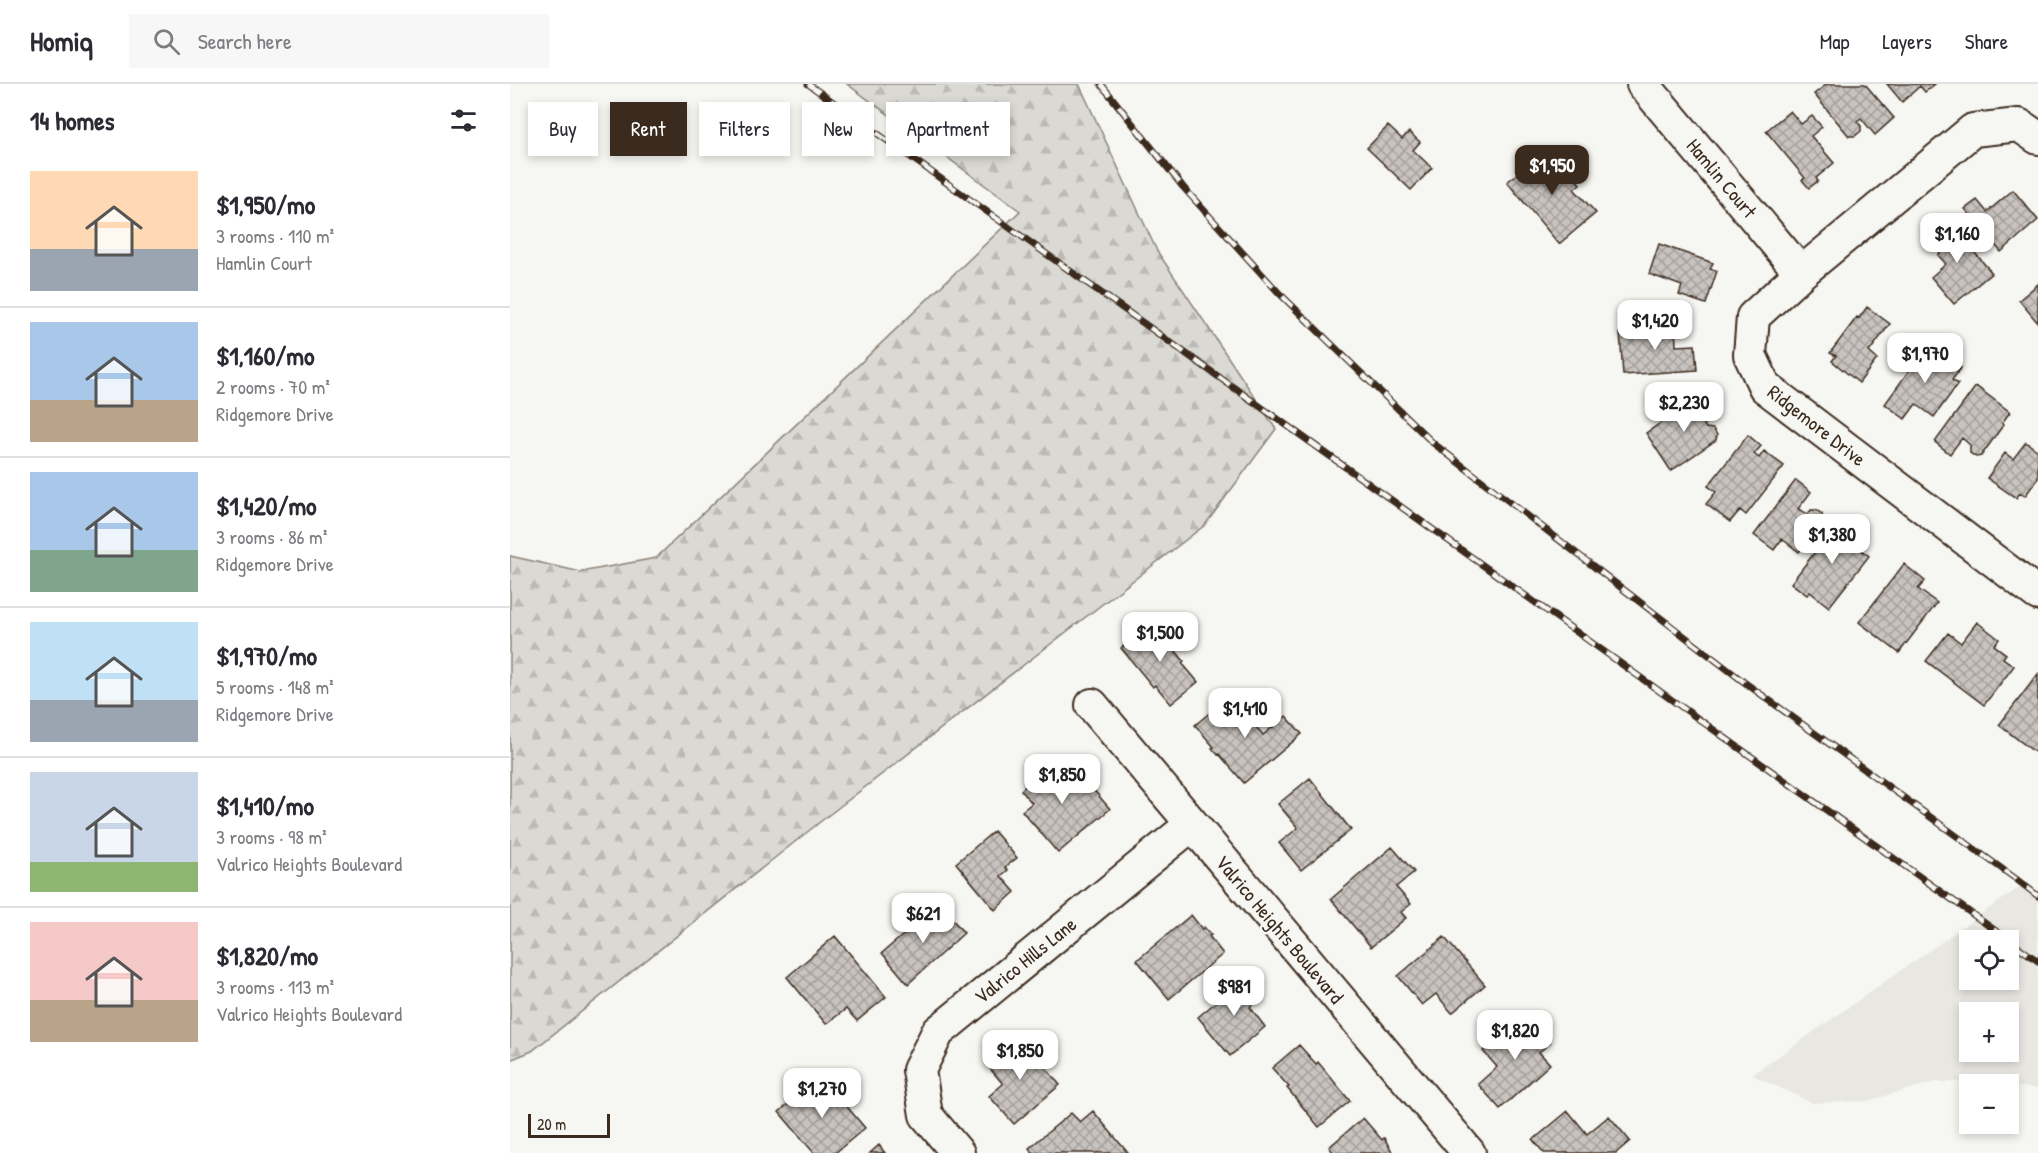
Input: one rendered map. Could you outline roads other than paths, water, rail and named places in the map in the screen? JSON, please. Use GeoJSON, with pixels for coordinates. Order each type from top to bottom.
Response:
{"type":"FeatureCollection","features":[{"type":"Feature","properties":{"kind":"street","name":"Hamlin Court"},"geometry":{"type":"LineString","coordinates":[[1643,84],[1801,273]]}},
{"type":"Feature","properties":{"kind":"street","name":"Ridgemore Drive"},"geometry":{"type":"LineString","coordinates":[[2038,138],[2019,125],[1973,130],[1801,273],[1753,317],[1750,355],[1765,387],[2038,594]]}},
{"type":"Feature","properties":{"kind":"street","name":"Valrico Heights Boulevard"},"geometry":{"type":"LineString","coordinates":[[1092,705],[1468,1153]]}},
{"type":"Feature","properties":{"kind":"street","name":"Valrico Hills Lane"},"geometry":{"type":"LineString","coordinates":[[958,1153],[926,1115],[919,1070],[938,1032],[1191,825]]}},
{"type":"Feature","properties":{"kind":"railway"},"geometry":{"type":"LineString","coordinates":[[808,84],[2038,961]]}},
{"type":"Feature","properties":{"kind":"railway"},"geometry":{"type":"LineString","coordinates":[[1101,84],[1183,187],[1279,293],[1433,443],[1744,682],[2038,896]]}}]}
